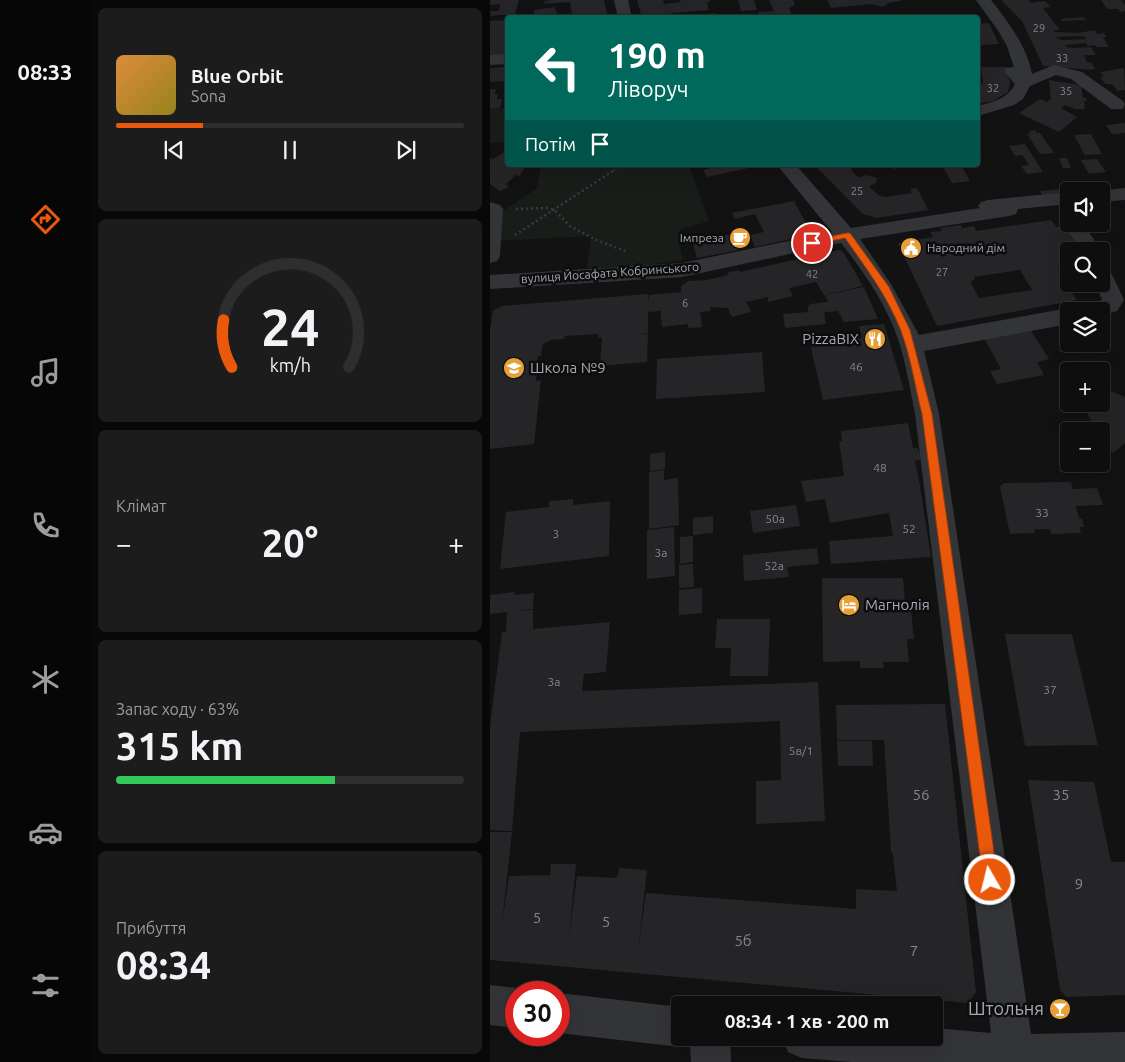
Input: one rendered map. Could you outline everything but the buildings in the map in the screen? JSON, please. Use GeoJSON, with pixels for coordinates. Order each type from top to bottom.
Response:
{"type":"FeatureCollection","features":[{"type":"Feature","properties":{"kind":"street"},"geometry":{"type":"LineString","coordinates":[[621,0],[624,15]]}},
{"type":"Feature","properties":{"kind":"street"},"geometry":{"type":"LineString","coordinates":[[980,110],[1013,99],[1021,90],[1023,83],[1020,61],[1005,27],[983,0]]}},
{"type":"Feature","properties":{"kind":"street"},"geometry":{"type":"LineString","coordinates":[[980,17],[995,15]]}},
{"type":"Feature","properties":{"kind":"street"},"geometry":{"type":"LineString","coordinates":[[490,60],[505,59]]}},
{"type":"Feature","properties":{"kind":"street"},"geometry":{"type":"LineString","coordinates":[[1009,67],[1023,83]]}},
{"type":"Feature","properties":{"kind":"street"},"geometry":{"type":"LineString","coordinates":[[1023,83],[1054,70],[1076,75],[1117,105]]}},
{"type":"Feature","properties":{"kind":"street"},"geometry":{"type":"LineString","coordinates":[[788,167],[847,235],[886,290],[910,344],[927,414],[1014,1055]]}},
{"type":"Feature","properties":{"kind":"street"},"geometry":{"type":"LineString","coordinates":[[1110,195],[1125,194]]}},
{"type":"Feature","properties":{"kind":"street"},"geometry":{"type":"LineString","coordinates":[[885,220],[984,206],[1060,199]]}},
{"type":"Feature","properties":{"kind":"street"},"geometry":{"type":"LineString","coordinates":[[491,250],[492,209]]}},
{"type":"Feature","properties":{"kind":"street","name":"вулиця Йосафата Кобринського"},"geometry":{"type":"LineString","coordinates":[[500,282],[682,270],[847,235],[1009,210]]}},
{"type":"Feature","properties":{"kind":"street"},"geometry":{"type":"LineString","coordinates":[[1036,210],[1060,210]]}},
{"type":"Feature","properties":{"kind":"street"},"geometry":{"type":"LineString","coordinates":[[500,282],[514,259]]}},
{"type":"Feature","properties":{"kind":"street"},"geometry":{"type":"LineString","coordinates":[[1110,284],[1119,296],[1110,304]]}},
{"type":"Feature","properties":{"kind":"street"},"geometry":{"type":"LineString","coordinates":[[910,344],[1060,318]]}},
{"type":"Feature","properties":{"kind":"street"},"geometry":{"type":"LineString","coordinates":[[490,1005],[505,1007]]}},
{"type":"Feature","properties":{"kind":"street"},"geometry":{"type":"LineString","coordinates":[[570,1014],[671,1026]]}},
{"type":"Feature","properties":{"kind":"street"},"geometry":{"type":"LineString","coordinates":[[710,1046],[711,1062]]}},
{"type":"Feature","properties":{"kind":"street"},"geometry":{"type":"LineString","coordinates":[[902,1046],[1014,1055],[1125,1052]]}},
{"type":"Feature","properties":{"kind":"path"},"geometry":{"type":"LineString","coordinates":[[491,250],[619,167]]}},
{"type":"Feature","properties":{"kind":"path"},"geometry":{"type":"LineString","coordinates":[[492,209],[546,208],[554,210],[570,226],[615,248],[631,252]]}},
{"type":"Feature","properties":{"kind":"shaded area"},"geometry":{"type":"Polygon","coordinates":[[[505,108],[505,142],[490,143],[490,109],[505,108]]]}},
{"type":"Feature","properties":{"kind":"shaded area"},"geometry":{"type":"Polygon","coordinates":[[[542,167],[690,167],[709,221],[679,230],[679,243],[683,260],[636,267],[587,268],[591,236],[494,241],[500,213],[536,189],[542,167]]]}},
{"type":"Feature","properties":{"kind":"place","name":"Імпреза"},"geometry":{"type":"Point","coordinates":[740,238]}},
{"type":"Feature","properties":{"kind":"place","name":"Народний дім"},"geometry":{"type":"Point","coordinates":[911,248]}},
{"type":"Feature","properties":{"kind":"place","name":"PizzaBIX"},"geometry":{"type":"Point","coordinates":[875,339]}},
{"type":"Feature","properties":{"kind":"place","name":"Школа №9"},"geometry":{"type":"Point","coordinates":[514,368]}},
{"type":"Feature","properties":{"kind":"place","name":"Магнолія"},"geometry":{"type":"Point","coordinates":[849,605]}},
{"type":"Feature","properties":{"kind":"place","name":"Штольня"},"geometry":{"type":"Point","coordinates":[1060,1009]}},
{"type":"Feature","properties":{"kind":"route"},"geometry":{"type":"LineString","coordinates":[[812,243],[847,235],[876,273],[886,290],[910,344],[927,414],[990,880]]}}]}
